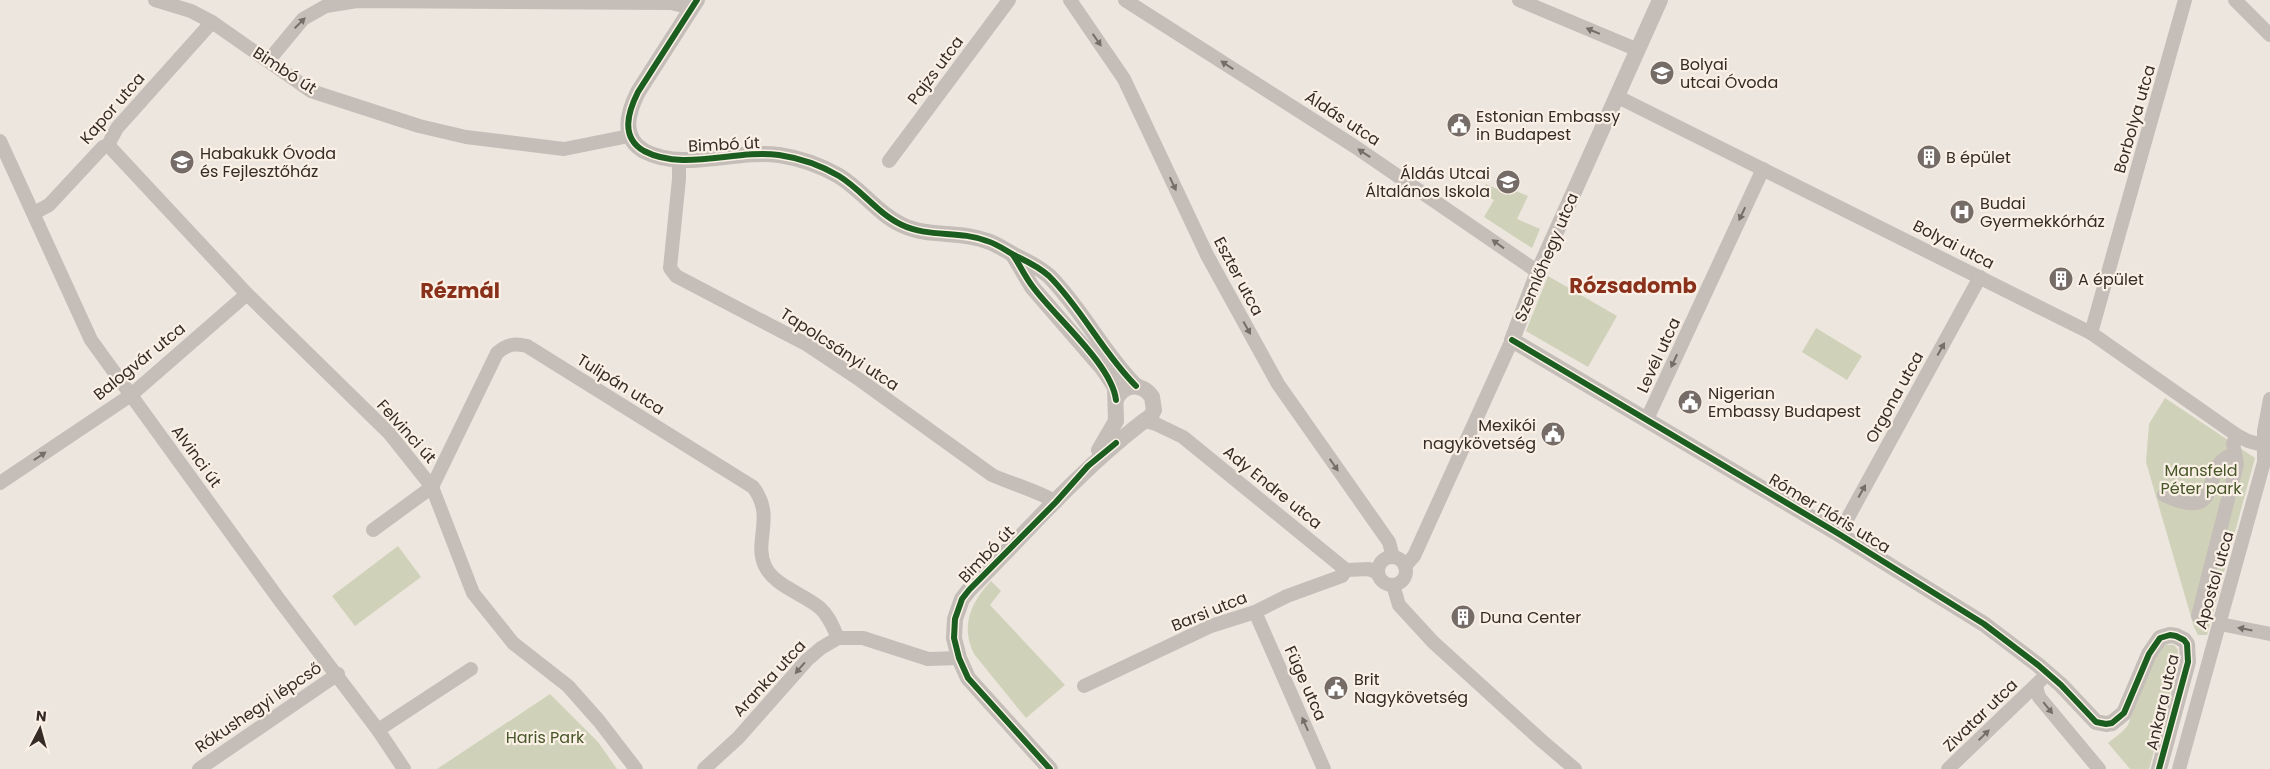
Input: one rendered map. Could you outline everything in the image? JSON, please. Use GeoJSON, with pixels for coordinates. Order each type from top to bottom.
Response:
{"type":"FeatureCollection","features":[{"type":"Feature","properties":{"kind":"street","name":"Bimbó út"},"geometry":{"type":"LineString","coordinates":[[155,0],[191,11],[212,22],[311,90],[419,126],[466,136],[564,149],[629,136],[634,144],[651,154],[668,160],[778,155],[801,161],[839,176],[903,226],[933,233],[970,236],[986,240],[1013,255],[1030,261],[1048,275],[1064,292],[1136,386],[1148,391],[1154,403],[1146,418],[1088,466]]}},
{"type":"Feature","properties":{"kind":"street","name":"Pajzs utca"},"geometry":{"type":"LineString","coordinates":[[889,161],[1009,0]]}},
{"type":"Feature","properties":{"kind":"street","name":"Eszter utca"},"geometry":{"type":"LineString","coordinates":[[1070,0],[1124,79],[1207,255],[1278,384],[1389,542],[1393,557]]}},
{"type":"Feature","properties":{"kind":"street","name":"Áldás utca"},"geometry":{"type":"LineString","coordinates":[[1125,0],[1354,146],[1538,272]]}},
{"type":"Feature","properties":{"kind":"street"},"geometry":{"type":"LineString","coordinates":[[1519,0],[1638,50]]}},
{"type":"Feature","properties":{"kind":"street","name":"Szemlőhegy utca"},"geometry":{"type":"LineString","coordinates":[[1405,566],[1414,556],[1512,340],[1538,272],[1660,0]]}},
{"type":"Feature","properties":{"kind":"street","name":"Borbolya utca"},"geometry":{"type":"LineString","coordinates":[[2091,333],[2185,0]]}},
{"type":"Feature","properties":{"kind":"street"},"geometry":{"type":"LineString","coordinates":[[2235,0],[2270,35]]}},
{"type":"Feature","properties":{"kind":"street"},"geometry":{"type":"LineString","coordinates":[[269,60],[303,19],[326,6],[357,1],[694,4],[638,92],[628,117],[629,136]]}},
{"type":"Feature","properties":{"kind":"street","name":"Kapor utca"},"geometry":{"type":"LineString","coordinates":[[34,213],[49,205],[103,147],[108,145],[117,128],[212,22]]}},
{"type":"Feature","properties":{"kind":"street","name":"Bolyai utca"},"geometry":{"type":"LineString","coordinates":[[1616,96],[2091,333],[2238,436],[2266,446]]}},
{"type":"Feature","properties":{"kind":"street","name":"Alvinci út"},"geometry":{"type":"LineString","coordinates":[[0,141],[91,340],[278,598],[338,674],[404,769]]}},
{"type":"Feature","properties":{"kind":"street","name":"Felvinci út"},"geometry":{"type":"LineString","coordinates":[[108,145],[246,294],[389,434],[432,486],[473,593],[513,643],[568,686],[599,720],[636,769]]}},
{"type":"Feature","properties":{"kind":"street","name":"Tapolcsányi utca"},"geometry":{"type":"LineString","coordinates":[[678,160],[679,179],[670,268],[676,276],[806,344],[860,380],[992,475],[1017,486],[1039,492],[1056,502]]}},
{"type":"Feature","properties":{"kind":"street","name":"Levél utca"},"geometry":{"type":"LineString","coordinates":[[1648,419],[1763,169]]}},
{"type":"Feature","properties":{"kind":"street"},"geometry":{"type":"LineString","coordinates":[[1013,255],[1032,287],[1103,369],[1114,387],[1116,405],[1122,419],[1146,418]]}},
{"type":"Feature","properties":{"kind":"street","name":"Orgona utca"},"geometry":{"type":"LineString","coordinates":[[1839,534],[1980,277]]}},
{"type":"Feature","properties":{"kind":"street","name":"Balogvár utca"},"geometry":{"type":"LineString","coordinates":[[0,483],[131,395],[246,294]]}},
{"type":"Feature","properties":{"kind":"street","name":"Rómer Flóris utca"},"geometry":{"type":"LineString","coordinates":[[1512,340],[1648,419],[1984,624],[2047,673],[2096,722],[2106,724],[2118,719]]}},
{"type":"Feature","properties":{"kind":"street","name":"Tulipán utca"},"geometry":{"type":"LineString","coordinates":[[373,530],[432,486],[498,353],[505,346],[516,343],[527,346],[753,487],[760,496],[764,510],[762,559],[765,568],[772,576],[820,608],[828,616],[838,638]]}},
{"type":"Feature","properties":{"kind":"street"},"geometry":{"type":"LineString","coordinates":[[1116,405],[1124,389],[1136,386]]}},
{"type":"Feature","properties":{"kind":"street","name":"Apostol utca"},"geometry":{"type":"LineString","coordinates":[[2179,769],[2264,462],[2270,399]]}},
{"type":"Feature","properties":{"kind":"street","name":"Bimbó út"},"geometry":{"type":"LineString","coordinates":[[1050,769],[968,678],[958,658],[954,630],[962,599],[1056,502],[1088,466],[1113,428],[1116,405]]}},
{"type":"Feature","properties":{"kind":"street","name":"Ady Endre utca"},"geometry":{"type":"LineString","coordinates":[[1146,418],[1179,435],[1265,502],[1346,570]]}},
{"type":"Feature","properties":{"kind":"street"},"geometry":{"type":"LineString","coordinates":[[2198,616],[2234,478],[2237,464],[2233,443],[2238,436]]}},
{"type":"Feature","properties":{"kind":"street"},"geometry":{"type":"LineString","coordinates":[[2164,495],[2182,503],[2193,504],[2202,502],[2208,496],[2218,465],[2226,456],[2234,455]]}},
{"type":"Feature","properties":{"kind":"street"},"geometry":{"type":"LineString","coordinates":[[1346,570],[1369,569],[1378,573],[1385,583],[1393,585],[1404,578],[1405,566],[1400,560],[1393,557],[1382,561],[1378,573]]}},
{"type":"Feature","properties":{"kind":"street","name":"Barsi utca"},"geometry":{"type":"LineString","coordinates":[[1084,686],[1211,626],[1255,612],[1287,596],[1342,576],[1346,570]]}},
{"type":"Feature","properties":{"kind":"street"},"geometry":{"type":"LineString","coordinates":[[1393,585],[1399,605],[1433,642],[1542,741],[1576,769]]}},
{"type":"Feature","properties":{"kind":"street","name":"Füge utca"},"geometry":{"type":"LineString","coordinates":[[1255,612],[1324,769]]}},
{"type":"Feature","properties":{"kind":"street"},"geometry":{"type":"LineString","coordinates":[[2220,624],[2270,634]]}},
{"type":"Feature","properties":{"kind":"street","name":"Ankara utca"},"geometry":{"type":"LineString","coordinates":[[2118,719],[2128,704],[2156,642],[2170,635],[2184,640],[2188,648],[2188,662],[2159,769]]}},
{"type":"Feature","properties":{"kind":"street"},"geometry":{"type":"LineString","coordinates":[[838,638],[863,638],[928,658],[958,658]]}},
{"type":"Feature","properties":{"kind":"street","name":"Aranka utca"},"geometry":{"type":"LineString","coordinates":[[704,769],[738,738],[807,660],[838,638]]}},
{"type":"Feature","properties":{"kind":"street"},"geometry":{"type":"LineString","coordinates":[[378,730],[471,669]]}},
{"type":"Feature","properties":{"kind":"street"},"geometry":{"type":"LineString","coordinates":[[2047,673],[2036,686],[2040,697],[2099,769]]}},
{"type":"Feature","properties":{"kind":"street","name":"Rókushegyi lépcső"},"geometry":{"type":"LineString","coordinates":[[199,769],[338,674]]}},
{"type":"Feature","properties":{"kind":"street","name":"Zivatar utca"},"geometry":{"type":"LineString","coordinates":[[1948,769],[2036,686]]}},
{"type":"Feature","properties":{"kind":"green space"},"geometry":{"type":"Polygon","coordinates":[[[1486,184],[1497,189],[1500,184],[1528,196],[1517,219],[1540,229],[1532,248],[1484,217],[1494,200],[1482,193],[1486,184]]]}},
{"type":"Feature","properties":{"kind":"green space"},"geometry":{"type":"Polygon","coordinates":[[[1548,276],[1617,316],[1588,367],[1526,331],[1548,276]]]}},
{"type":"Feature","properties":{"kind":"green space"},"geometry":{"type":"Polygon","coordinates":[[[1816,328],[1862,356],[1847,380],[1802,352],[1816,328]]]}},
{"type":"Feature","properties":{"kind":"green space","name":"Mansfeld Péter park"},"geometry":{"type":"Polygon","coordinates":[[[2165,398],[2255,458],[2207,635],[2198,635],[2194,627],[2146,462],[2149,424],[2165,398]]]}},
{"type":"Feature","properties":{"kind":"green space"},"geometry":{"type":"Polygon","coordinates":[[[398,546],[421,577],[355,626],[332,596],[398,546]]]}},
{"type":"Feature","properties":{"kind":"green space"},"geometry":{"type":"Polygon","coordinates":[[[991,581],[1001,591],[990,605],[1065,685],[1026,718],[974,654],[970,644],[968,624],[973,606],[991,581]]]}},
{"type":"Feature","properties":{"kind":"green space"},"geometry":{"type":"Polygon","coordinates":[[[2162,645],[2174,645],[2178,650],[2175,675],[2149,769],[2130,769],[2108,743],[2128,725],[2148,668],[2162,645]]]}},
{"type":"Feature","properties":{"kind":"green space","name":"Haris Park"},"geometry":{"type":"Polygon","coordinates":[[[550,694],[598,742],[617,769],[437,769],[550,694]]]}},
{"type":"Feature","properties":{"kind":"cycle path"},"geometry":{"type":"LineString","coordinates":[[697,0],[634,100],[628,124],[632,139],[636,145],[644,151],[659,157],[676,160],[762,154],[794,158],[839,176],[885,215],[902,225],[933,233],[976,238],[994,244],[1049,276],[1072,302],[1113,360],[1136,386]]}},
{"type":"Feature","properties":{"kind":"cycle path"},"geometry":{"type":"LineString","coordinates":[[1013,255],[1033,287],[1094,357],[1112,386],[1116,400]]}},
{"type":"Feature","properties":{"kind":"cycle path"},"geometry":{"type":"LineString","coordinates":[[1512,340],[1839,534],[1984,624],[2061,685],[2096,722],[2112,723],[2124,713],[2149,654],[2160,638],[2170,635],[2184,640],[2187,644],[2188,662],[2159,769]]}},
{"type":"Feature","properties":{"kind":"cycle path"},"geometry":{"type":"LineString","coordinates":[[1050,769],[968,678],[959,658],[954,638],[955,619],[962,599],[969,590],[1056,502],[1088,466],[1116,443]]}},
{"type":"Feature","properties":{"kind":"place","name":"Bolyai utcai Óvoda"},"geometry":{"type":"Point","coordinates":[1662,73]}},
{"type":"Feature","properties":{"kind":"place","name":"Estonian Embassy in Budapest"},"geometry":{"type":"Point","coordinates":[1459,125]}},
{"type":"Feature","properties":{"kind":"place","name":"B épület"},"geometry":{"type":"Point","coordinates":[1929,157]}},
{"type":"Feature","properties":{"kind":"place","name":"Habakukk Óvoda és Fejlesztőház"},"geometry":{"type":"Point","coordinates":[182,162]}},
{"type":"Feature","properties":{"kind":"place","name":"Áldás Utcai Általános Iskola"},"geometry":{"type":"Point","coordinates":[1508,182]}},
{"type":"Feature","properties":{"kind":"place","name":"Budai Gyermekkórház"},"geometry":{"type":"Point","coordinates":[1962,212]}},
{"type":"Feature","properties":{"kind":"place","name":"A épület"},"geometry":{"type":"Point","coordinates":[2061,279]}},
{"type":"Feature","properties":{"kind":"place","name":"Nigerian Embassy Budapest"},"geometry":{"type":"Point","coordinates":[1690,402]}},
{"type":"Feature","properties":{"kind":"place","name":"Mexikói nagykövetség"},"geometry":{"type":"Point","coordinates":[1553,434]}},
{"type":"Feature","properties":{"kind":"place","name":"Duna Center"},"geometry":{"type":"Point","coordinates":[1463,617]}},
{"type":"Feature","properties":{"kind":"place","name":"Brit Nagykövetség"},"geometry":{"type":"Point","coordinates":[1336,688]}},
{"type":"Feature","properties":{"kind":"district","name":"Rózsadomb"},"geometry":{"type":"Point","coordinates":[1633,286]}},
{"type":"Feature","properties":{"kind":"district","name":"Rézmál"},"geometry":{"type":"Point","coordinates":[460,291]}}]}
